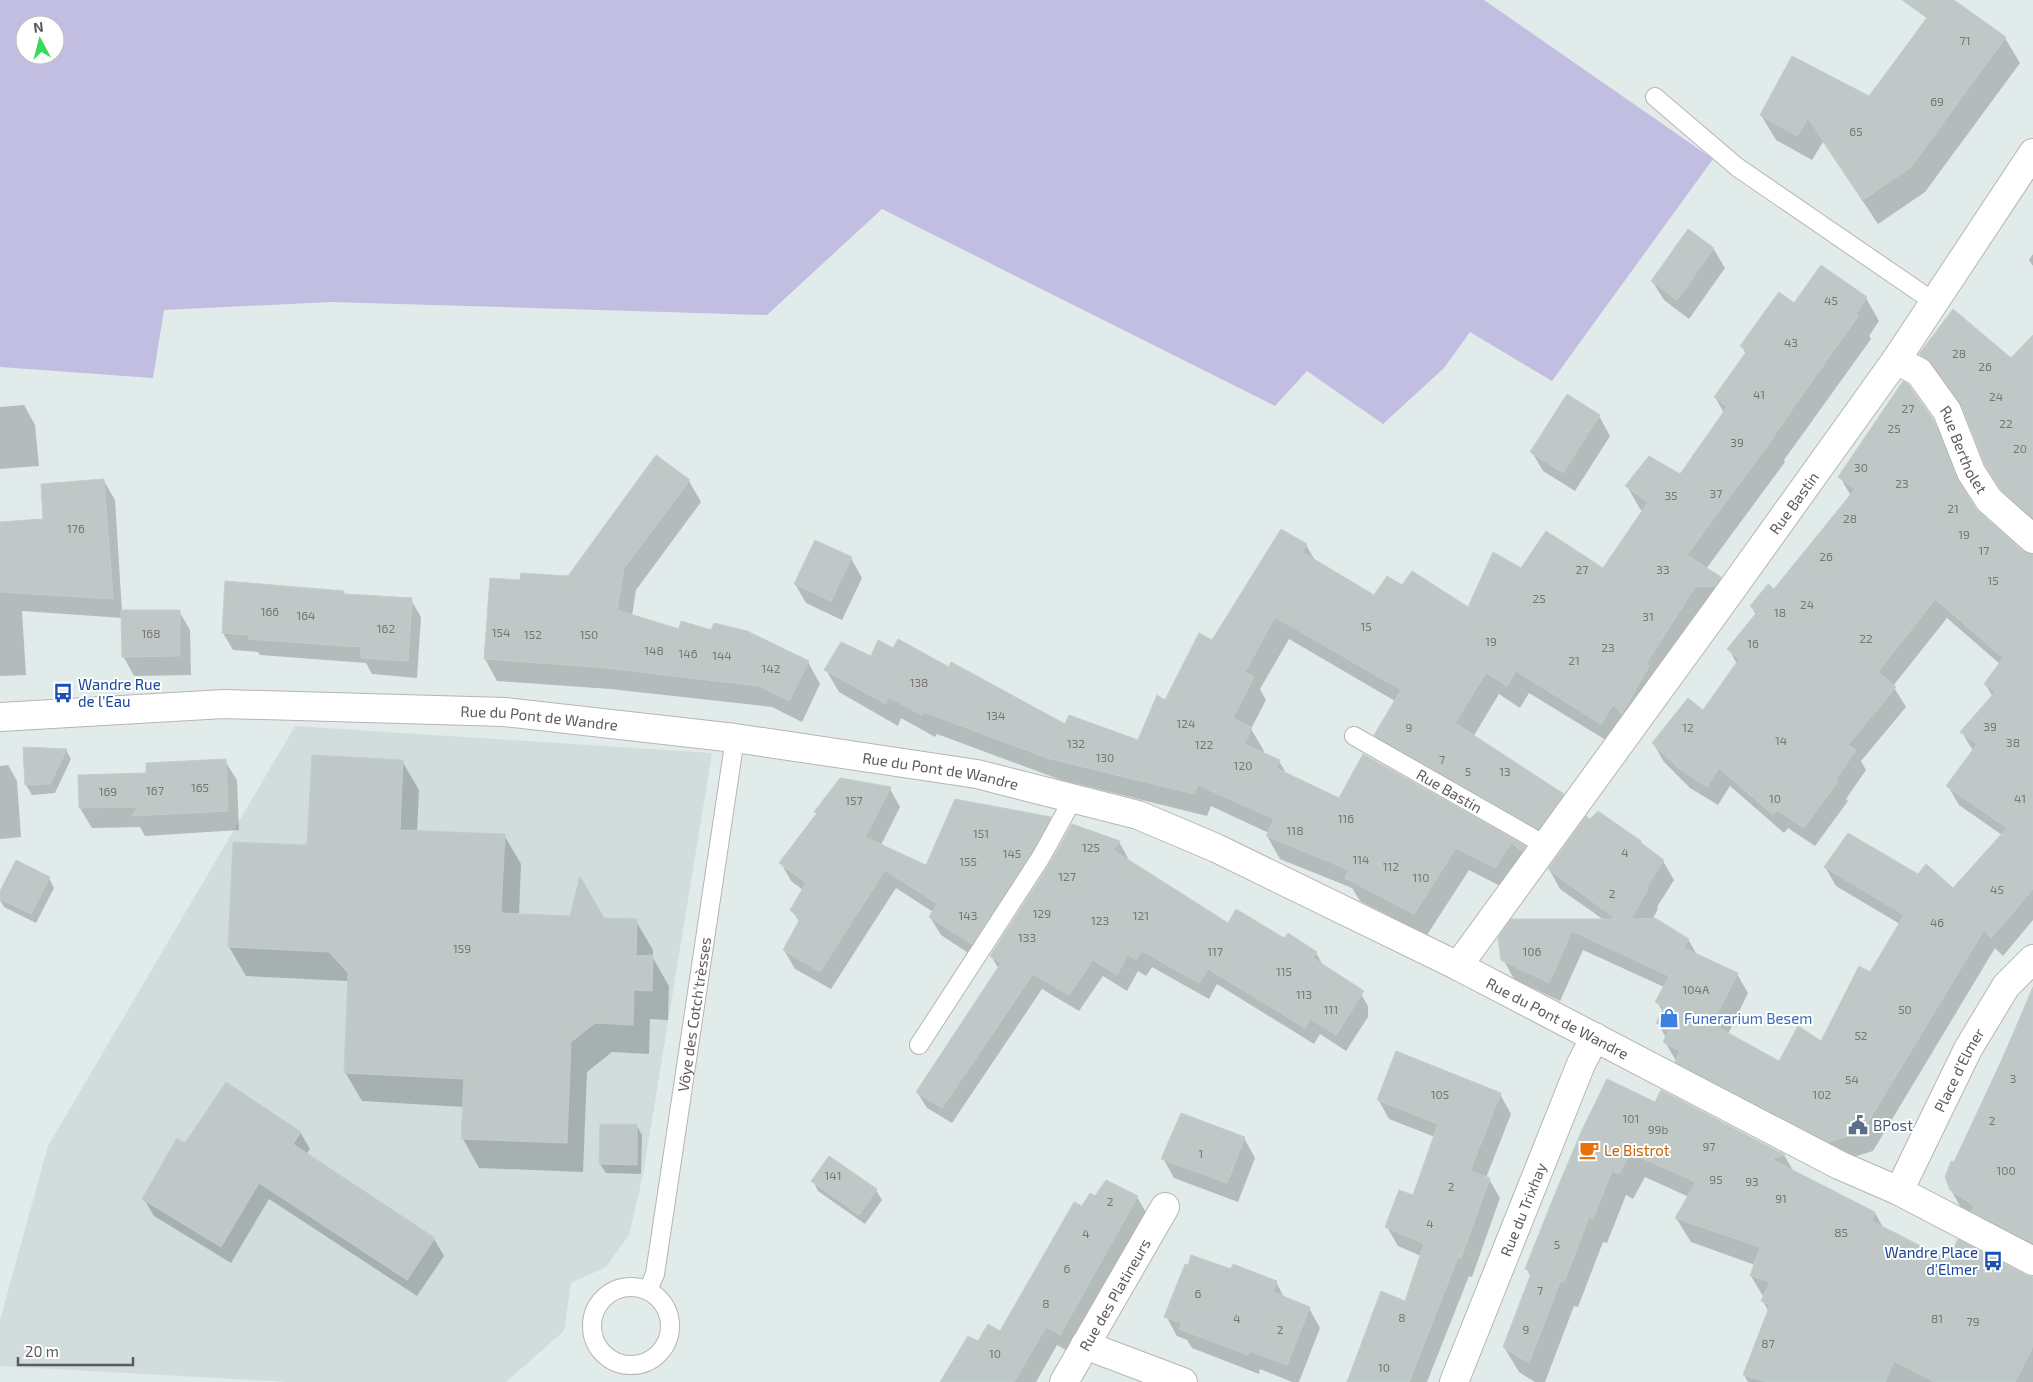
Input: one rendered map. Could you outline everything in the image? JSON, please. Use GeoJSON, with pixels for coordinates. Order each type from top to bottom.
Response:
{"type":"FeatureCollection","features":[{"type":"Feature","properties":{"kind":"street","name":"Rue Bastin"},"geometry":{"type":"LineString","coordinates":[[1458,966],[1896,360],[2033,153]]}},
{"type":"Feature","properties":{"kind":"street","name":"Rue Bertholet"},"geometry":{"type":"LineString","coordinates":[[1896,360],[1919,372],[1947,411],[1971,472],[1989,500],[2033,539]]}},
{"type":"Feature","properties":{"kind":"street","name":"Rue du Pont de Wandre"},"geometry":{"type":"LineString","coordinates":[[0,717],[214,704],[505,712],[735,738],[977,774],[1138,815],[1216,848],[1458,966],[1839,1165],[1899,1191],[2033,1261]]}},
{"type":"Feature","properties":{"kind":"street","name":"Place d'Elmer"},"geometry":{"type":"LineString","coordinates":[[1899,1191],[1968,1050],[2006,986],[2033,959]]}},
{"type":"Feature","properties":{"kind":"street","name":"Rue du Trixhay"},"geometry":{"type":"LineString","coordinates":[[1454,1382],[1581,1064],[1595,1037]]}},
{"type":"Feature","properties":{"kind":"street","name":"Rue des Platineurs"},"geometry":{"type":"LineString","coordinates":[[1064,1382],[1165,1207]]}},
{"type":"Feature","properties":{"kind":"street"},"geometry":{"type":"LineString","coordinates":[[1085,1345],[1183,1382]]}},
{"type":"Feature","properties":{"kind":"lane"},"geometry":{"type":"LineString","coordinates":[[1654,98],[1737,167],[1934,302]]}},
{"type":"Feature","properties":{"kind":"lane","name":"Rue Bastin"},"geometry":{"type":"LineString","coordinates":[[1354,736],[1545,845]]}},
{"type":"Feature","properties":{"kind":"lane","name":"Vôye des Cotch'trèsses"},"geometry":{"type":"LineString","coordinates":[[648,1290],[655,1274],[735,738]]}},
{"type":"Feature","properties":{"kind":"lane"},"geometry":{"type":"LineString","coordinates":[[919,1045],[1041,857],[1073,799]]}},
{"type":"Feature","properties":{"kind":"lane"},"geometry":{"type":"LineString","coordinates":[[624,1287],[648,1290],[665,1305],[671,1328],[663,1349],[645,1363],[622,1364],[602,1353],[593,1336],[592,1318],[604,1297],[624,1287]]}},
{"type":"Feature","properties":{"kind":"shaded area"},"geometry":{"type":"Polygon","coordinates":[[[0,0],[1484,0],[1713,159],[1552,381],[1470,332],[1444,368],[1383,424],[1307,371],[1275,406],[882,209],[767,315],[332,302],[164,310],[153,378],[0,367],[0,0]]]}},
{"type":"Feature","properties":{"kind":"shaded area"},"geometry":{"type":"Polygon","coordinates":[[[295,726],[712,753],[643,1175],[629,1235],[606,1267],[571,1283],[564,1331],[506,1382],[289,1382],[0,1366],[0,1320],[48,1146],[295,726]]]}},
{"type":"Feature","properties":{"kind":"building"},"geometry":{"type":"Polygon","coordinates":[[[1902,0],[1954,0],[2006,37],[1911,167],[1863,200],[1808,118],[1797,136],[1760,115],[1792,56],[1869,96],[1927,18],[1902,0]]]}},
{"type":"Feature","properties":{"kind":"building"},"geometry":{"type":"Polygon","coordinates":[[[1688,229],[1714,248],[1677,300],[1651,281],[1688,229]]]}},
{"type":"Feature","properties":{"kind":"building"},"geometry":{"type":"Polygon","coordinates":[[[1821,265],[1867,297],[1856,314],[1858,316],[1773,438],[1687,555],[1721,577],[1715,586],[1695,587],[1646,664],[1649,666],[1622,714],[1613,705],[1601,724],[1516,671],[1507,686],[1486,673],[1455,723],[1564,794],[1538,829],[1374,735],[1401,690],[1275,617],[1245,672],[1254,677],[1233,718],[1252,728],[1244,744],[1280,760],[1276,768],[1339,798],[1363,754],[1526,846],[1522,851],[1511,843],[1495,868],[1456,848],[1414,914],[1345,878],[1349,870],[1266,836],[1274,819],[1198,785],[1194,794],[1047,758],[924,712],[922,715],[888,697],[886,704],[824,670],[841,642],[871,656],[878,640],[893,648],[898,639],[949,667],[951,662],[1065,724],[1069,715],[1138,740],[1157,695],[1165,700],[1199,633],[1212,640],[1281,529],[1307,544],[1302,552],[1374,595],[1387,576],[1402,585],[1412,571],[1468,607],[1493,552],[1521,568],[1546,531],[1603,568],[1648,502],[1625,486],[1649,456],[1680,474],[1727,407],[1714,397],[1747,351],[1740,346],[1779,292],[1794,303],[1821,265]]]}},
{"type":"Feature","properties":{"kind":"building"},"geometry":{"type":"Polygon","coordinates":[[[1953,309],[2011,358],[2033,335],[2033,518],[2001,490],[1985,465],[1960,402],[1932,363],[1919,354],[1953,309]]]}},
{"type":"Feature","properties":{"kind":"building"},"geometry":{"type":"Polygon","coordinates":[[[1903,381],[1908,384],[1933,419],[1957,478],[1976,509],[2023,551],[2033,554],[2033,889],[1991,938],[1984,930],[1862,1132],[1829,1142],[1675,1062],[1680,1051],[1663,1042],[1669,1029],[1656,1023],[1664,1007],[1655,1002],[1669,976],[1572,931],[1549,983],[1501,960],[1498,938],[1511,919],[1616,919],[1548,869],[1586,816],[1590,819],[1598,811],[1641,841],[1641,843],[1664,860],[1646,888],[1648,889],[1631,919],[1655,918],[1689,939],[1684,948],[1738,973],[1712,1024],[1779,1061],[1798,1026],[1821,1041],[1859,966],[1870,972],[1904,915],[1824,867],[1848,833],[1918,874],[1926,864],[1953,888],[2007,828],[1946,786],[1977,744],[1960,732],[1995,692],[1984,684],[2003,658],[1935,599],[1878,672],[1896,687],[1848,745],[1856,750],[1836,779],[1838,781],[1804,828],[1777,810],[1773,815],[1719,768],[1707,787],[1678,768],[1652,743],[1688,698],[1703,710],[1739,659],[1727,649],[1757,612],[1750,606],[1768,584],[1774,589],[1855,489],[1838,477],[1903,381]]]}},
{"type":"Feature","properties":{"kind":"building"},"geometry":{"type":"Polygon","coordinates":[[[1567,394],[1600,415],[1563,473],[1530,452],[1567,394]]]}},
{"type":"Feature","properties":{"kind":"building"},"geometry":{"type":"Polygon","coordinates":[[[656,455],[690,480],[624,568],[617,610],[679,629],[681,621],[711,630],[714,623],[747,631],[809,661],[789,701],[759,686],[597,667],[484,659],[490,578],[520,580],[521,573],[568,576],[656,455]]]}},
{"type":"Feature","properties":{"kind":"building"},"geometry":{"type":"Polygon","coordinates":[[[104,479],[113,599],[0,592],[0,522],[43,519],[41,484],[104,479]]]}},
{"type":"Feature","properties":{"kind":"building"},"geometry":{"type":"Polygon","coordinates":[[[815,540],[852,557],[831,601],[794,584],[815,540]]]}},
{"type":"Feature","properties":{"kind":"building"},"geometry":{"type":"Polygon","coordinates":[[[225,581],[344,591],[344,594],[412,598],[408,661],[361,658],[361,647],[248,639],[249,635],[222,633],[225,581]]]}},
{"type":"Feature","properties":{"kind":"building"},"geometry":{"type":"Polygon","coordinates":[[[121,610],[180,610],[180,656],[122,657],[121,610]]]}},
{"type":"Feature","properties":{"kind":"building"},"geometry":{"type":"Polygon","coordinates":[[[23,747],[67,749],[50,784],[25,785],[23,747]]]}},
{"type":"Feature","properties":{"kind":"building"},"geometry":{"type":"Polygon","coordinates":[[[312,755],[403,760],[400,830],[505,834],[501,913],[570,916],[580,876],[604,918],[637,919],[636,956],[653,955],[652,991],[634,990],[633,1025],[595,1023],[571,1042],[567,1143],[461,1139],[464,1079],[344,1073],[348,973],[329,952],[228,947],[233,842],[307,845],[312,755]]]}},
{"type":"Feature","properties":{"kind":"building"},"geometry":{"type":"Polygon","coordinates":[[[226,759],[228,811],[132,816],[138,807],[79,808],[78,775],[146,773],[146,763],[226,759]]]}},
{"type":"Feature","properties":{"kind":"building"},"geometry":{"type":"Polygon","coordinates":[[[840,778],[891,787],[865,837],[926,865],[955,799],[1051,817],[1032,852],[972,944],[929,917],[937,904],[885,870],[820,972],[783,950],[800,919],[790,910],[806,883],[779,863],[817,813],[814,812],[840,778]]]}},
{"type":"Feature","properties":{"kind":"building"},"geometry":{"type":"Polygon","coordinates":[[[1072,824],[1120,841],[1113,850],[1228,923],[1236,909],[1284,938],[1288,933],[1317,952],[1313,958],[1364,991],[1336,1035],[1310,1019],[1305,1028],[1208,969],[1199,983],[1142,951],[1136,960],[1128,955],[1117,975],[1093,960],[1069,995],[1033,974],[942,1108],[916,1092],[1001,963],[990,956],[1050,863],[1072,824]]]}},
{"type":"Feature","properties":{"kind":"building"},"geometry":{"type":"Polygon","coordinates":[[[16,860],[50,877],[31,914],[0,899],[0,891],[16,860]]]}},
{"type":"Feature","properties":{"kind":"building"},"geometry":{"type":"Polygon","coordinates":[[[2033,987],[2033,1243],[1971,1211],[1974,1206],[1950,1190],[1945,1177],[1951,1161],[1954,1162],[2001,1062],[2033,987]]]}},
{"type":"Feature","properties":{"kind":"building"},"geometry":{"type":"Polygon","coordinates":[[[1396,1051],[1501,1093],[1470,1171],[1490,1178],[1461,1258],[1458,1257],[1409,1382],[1347,1382],[1381,1291],[1405,1301],[1424,1244],[1385,1227],[1399,1190],[1413,1195],[1438,1124],[1377,1100],[1396,1051]]]}},
{"type":"Feature","properties":{"kind":"building"},"geometry":{"type":"Polygon","coordinates":[[[1607,1079],[1655,1102],[1661,1090],[1785,1155],[1771,1159],[1875,1212],[1872,1221],[1948,1260],[1958,1239],[2033,1277],[2033,1346],[2015,1382],[1935,1382],[1894,1361],[1885,1382],[1768,1382],[1743,1375],[1770,1305],[1761,1301],[1770,1282],[1750,1276],[1760,1247],[1675,1218],[1696,1182],[1630,1153],[1619,1174],[1612,1171],[1593,1219],[1589,1217],[1564,1282],[1560,1282],[1529,1363],[1503,1347],[1532,1271],[1525,1269],[1582,1130],[1607,1079]]]}},
{"type":"Feature","properties":{"kind":"building"},"geometry":{"type":"Polygon","coordinates":[[[226,1082],[301,1132],[293,1144],[435,1238],[407,1280],[259,1183],[221,1247],[142,1199],[177,1138],[185,1143],[226,1082]]]}},
{"type":"Feature","properties":{"kind":"building"},"geometry":{"type":"Polygon","coordinates":[[[1181,1113],[1245,1137],[1227,1183],[1161,1159],[1181,1113]]]}},
{"type":"Feature","properties":{"kind":"building"},"geometry":{"type":"Polygon","coordinates":[[[600,1124],[637,1124],[637,1165],[599,1164],[600,1124]]]}},
{"type":"Feature","properties":{"kind":"building"},"geometry":{"type":"Polygon","coordinates":[[[829,1156],[877,1189],[859,1215],[811,1181],[829,1156]]]}},
{"type":"Feature","properties":{"kind":"building"},"geometry":{"type":"Polygon","coordinates":[[[1106,1180],[1138,1196],[1060,1335],[1046,1327],[1014,1382],[940,1382],[968,1336],[978,1341],[988,1324],[1000,1331],[1074,1202],[1082,1206],[1090,1193],[1095,1196],[1106,1180]]]}},
{"type":"Feature","properties":{"kind":"building"},"geometry":{"type":"Polygon","coordinates":[[[1191,1255],[1231,1269],[1233,1264],[1277,1281],[1273,1292],[1310,1307],[1287,1365],[1250,1351],[1248,1355],[1179,1329],[1182,1323],[1164,1317],[1185,1264],[1188,1265],[1191,1255]]]}},
{"type":"Feature","properties":{"kind":"place","name":"Wandre Rue de l'Eau"},"geometry":{"type":"Point","coordinates":[63,693]}},
{"type":"Feature","properties":{"kind":"place","name":"Funerarium Besem"},"geometry":{"type":"Point","coordinates":[1669,1018]}},
{"type":"Feature","properties":{"kind":"place","name":"BPost"},"geometry":{"type":"Point","coordinates":[1858,1125]}},
{"type":"Feature","properties":{"kind":"place","name":"Le Bistrot"},"geometry":{"type":"Point","coordinates":[1589,1150]}},
{"type":"Feature","properties":{"kind":"place","name":"Wandre Place d'Elmer"},"geometry":{"type":"Point","coordinates":[1993,1261]}}]}
